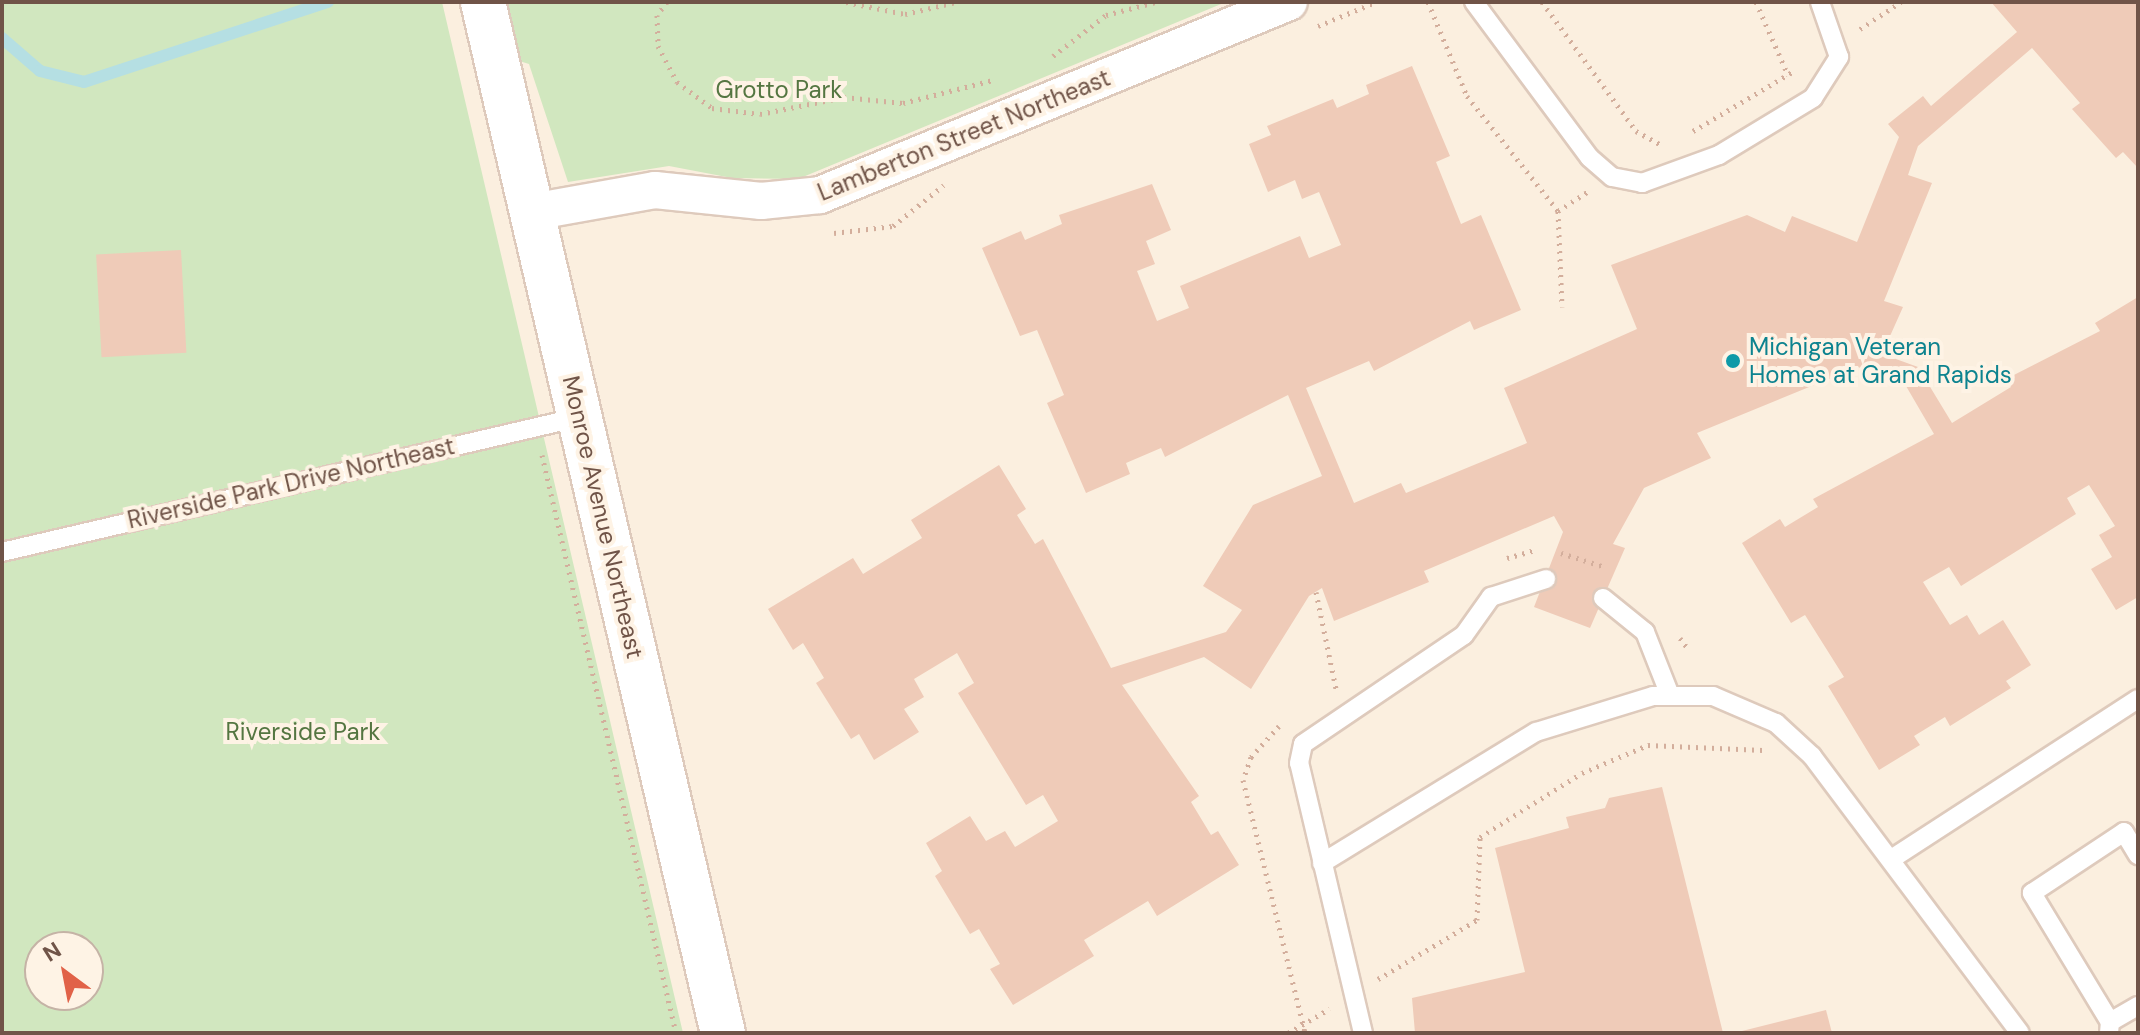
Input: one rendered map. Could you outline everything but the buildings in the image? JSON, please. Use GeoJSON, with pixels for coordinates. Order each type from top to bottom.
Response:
{"type":"FeatureCollection","features":[{"type":"Feature","properties":{"kind":"main road","name":"Monroe Avenue Northeast"},"geometry":{"type":"LineString","coordinates":[[483,2],[723,1033]]}},
{"type":"Feature","properties":{"kind":"street","name":"Lamberton Street Northeast"},"geometry":{"type":"LineString","coordinates":[[532,212],[655,190],[770,202],[820,195],[1289,2]]}},
{"type":"Feature","properties":{"kind":"lane"},"geometry":{"type":"LineString","coordinates":[[1474,2],[1590,158],[1612,177],[1660,180],[1789,115],[1831,79],[1837,43],[1820,2]]}},
{"type":"Feature","properties":{"kind":"lane","name":"Riverside Park Drive Northeast"},"geometry":{"type":"LineString","coordinates":[[2,552],[580,417]]}},
{"type":"Feature","properties":{"kind":"lane"},"geometry":{"type":"LineString","coordinates":[[1363,1033],[1322,863],[1300,752],[1307,738],[1464,635],[1491,597],[1546,579]]}},
{"type":"Feature","properties":{"kind":"lane"},"geometry":{"type":"LineString","coordinates":[[1603,598],[1624,608],[1645,632],[1669,693]]}},
{"type":"Feature","properties":{"kind":"lane"},"geometry":{"type":"LineString","coordinates":[[1322,863],[1536,732],[1669,693],[1713,696],[1757,711],[1812,756],[1893,858],[2020,1033]]}},
{"type":"Feature","properties":{"kind":"lane"},"geometry":{"type":"LineString","coordinates":[[1893,858],[2138,699]]}},
{"type":"Feature","properties":{"kind":"lane"},"geometry":{"type":"LineString","coordinates":[[2138,855],[2124,832],[2032,893],[2110,1028],[2138,1006]]}},
{"type":"Feature","properties":{"kind":"path"},"geometry":{"type":"LineString","coordinates":[[667,2],[654,28],[666,66],[692,97],[736,114],[789,112],[844,97],[903,103],[1008,76]]}},
{"type":"Feature","properties":{"kind":"path"},"geometry":{"type":"LineString","coordinates":[[846,2],[905,14],[956,2]]}},
{"type":"Feature","properties":{"kind":"path"},"geometry":{"type":"LineString","coordinates":[[1049,60],[1106,15],[1156,2]]}},
{"type":"Feature","properties":{"kind":"path"},"geometry":{"type":"LineString","coordinates":[[1428,2],[1467,96],[1558,211],[1562,307]]}},
{"type":"Feature","properties":{"kind":"path"},"geometry":{"type":"LineString","coordinates":[[1542,2],[1636,131],[1665,146]]}},
{"type":"Feature","properties":{"kind":"path"},"geometry":{"type":"LineString","coordinates":[[1756,2],[1788,75]]}},
{"type":"Feature","properties":{"kind":"path"},"geometry":{"type":"LineString","coordinates":[[1558,211],[1788,75],[1901,2]]}},
{"type":"Feature","properties":{"kind":"path"},"geometry":{"type":"LineString","coordinates":[[1556,552],[1615,570]]}},
{"type":"Feature","properties":{"kind":"path"},"geometry":{"type":"LineString","coordinates":[[1316,592],[1341,715]]}},
{"type":"Feature","properties":{"kind":"path"},"geometry":{"type":"LineString","coordinates":[[1288,1033],[1477,920],[1480,837],[1582,773],[1648,745],[1812,756]]}},
{"type":"Feature","properties":{"kind":"green space","name":"Riverside Park"},"geometry":{"type":"Polygon","coordinates":[[[2,2],[442,2],[683,1033],[2,1033],[2,2]]]}},
{"type":"Feature","properties":{"kind":"green space","name":"Grotto Park"},"geometry":{"type":"Polygon","coordinates":[[[496,2],[1226,2],[798,179],[732,178],[669,166],[568,182],[529,64],[513,59],[496,2]]]}},
{"type":"Feature","properties":{"kind":"waterway"},"geometry":{"type":"LineString","coordinates":[[2,38],[40,71],[84,82],[328,2]]}},
{"type":"Feature","properties":{"kind":"place","name":"Michigan Veteran Homes at Grand Rapids"},"geometry":{"type":"Point","coordinates":[1733,361]}}]}
